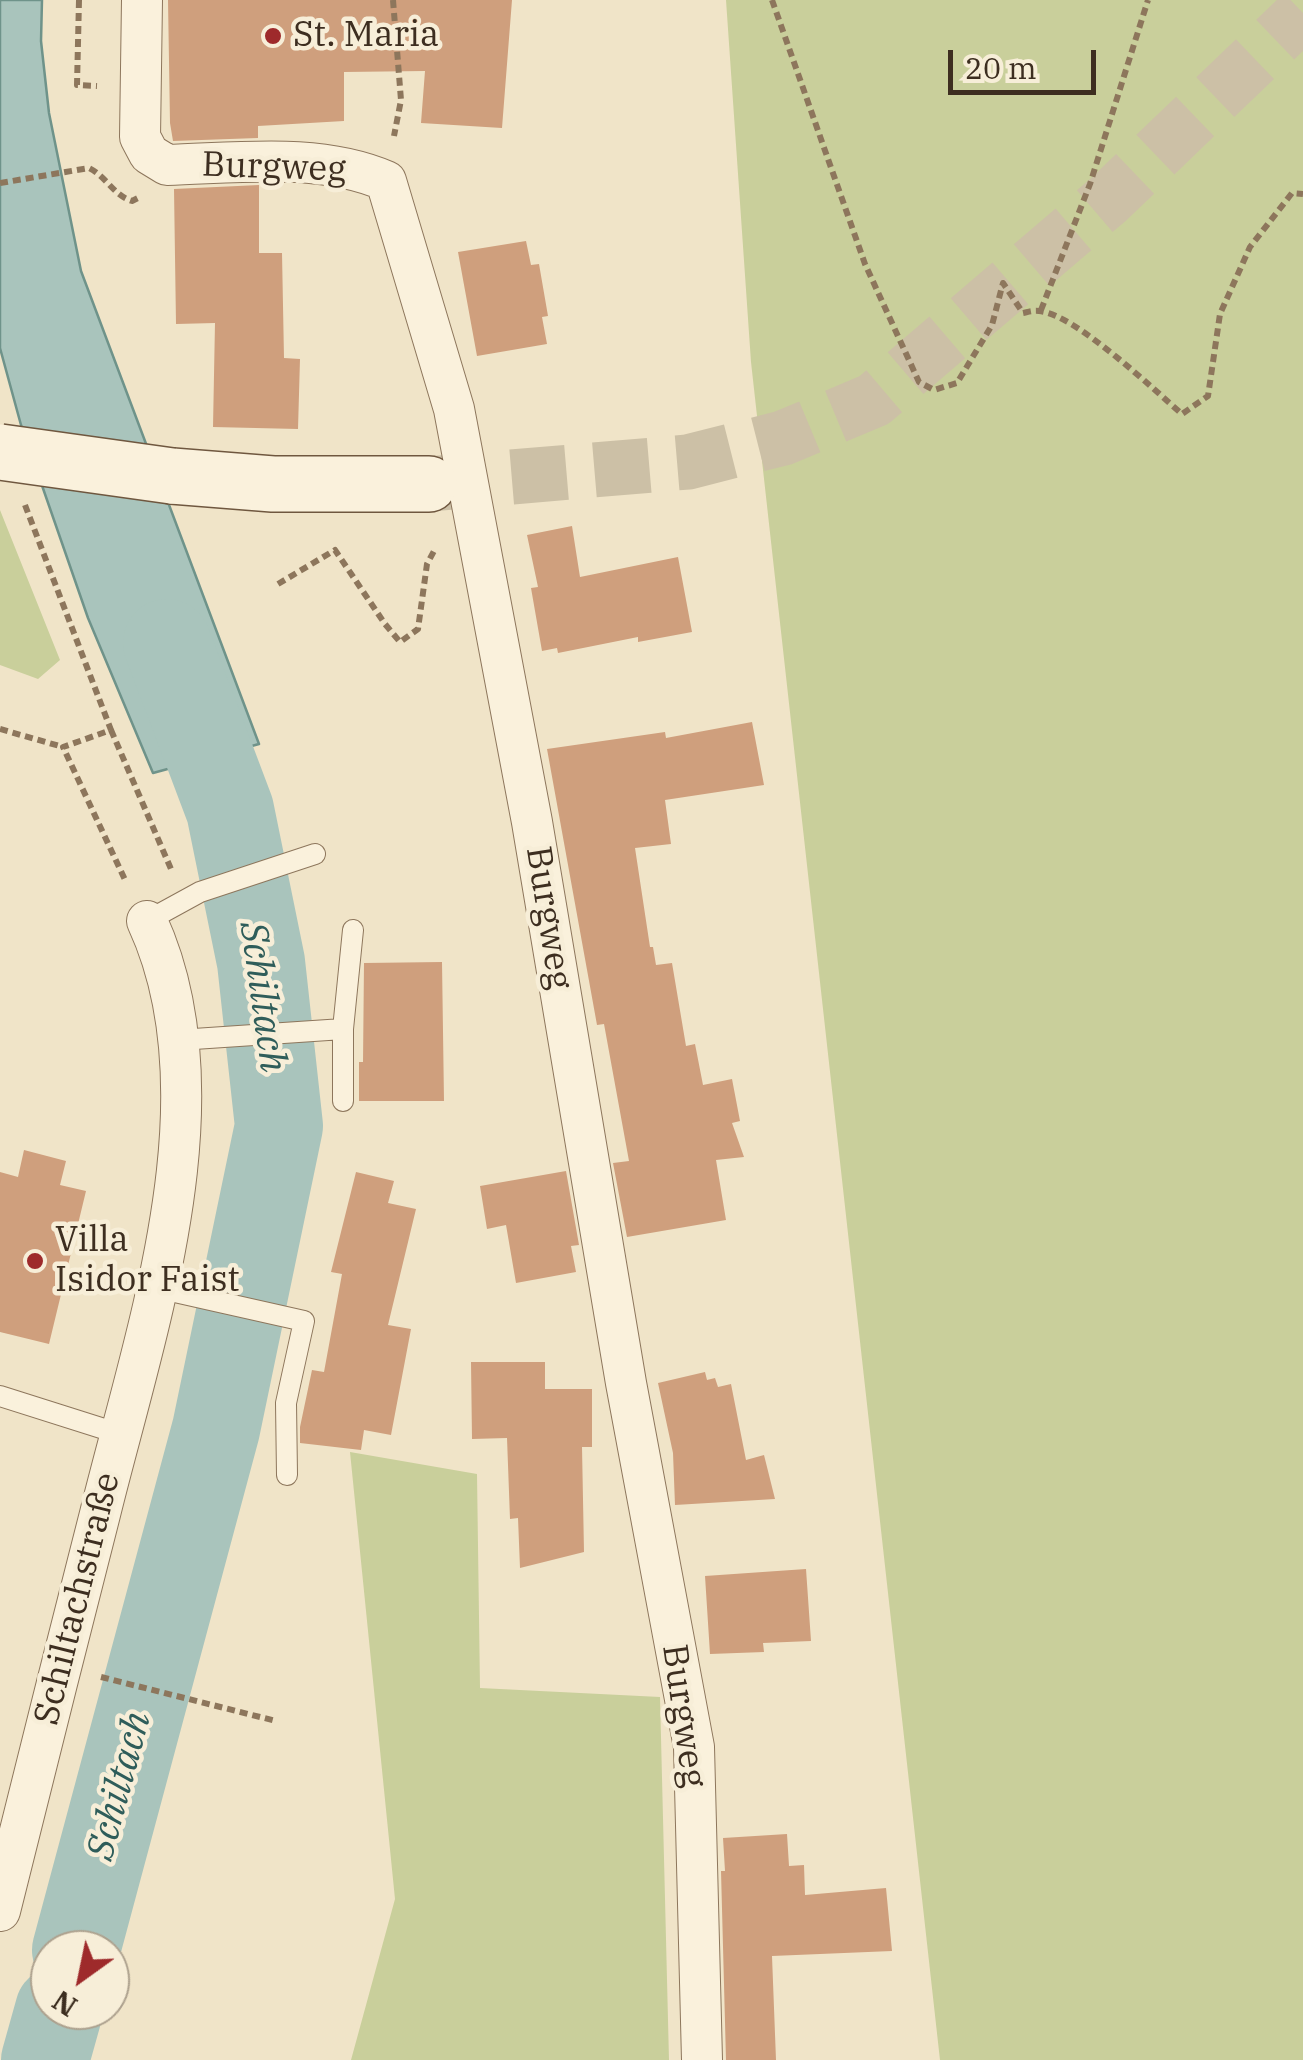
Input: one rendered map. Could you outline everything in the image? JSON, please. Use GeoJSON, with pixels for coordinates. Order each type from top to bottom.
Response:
{"type":"FeatureCollection","features":[{"type":"Feature","properties":{"kind":"main road"},"geometry":{"type":"LineString","coordinates":[[11,475],[172,476],[273,484],[429,484]]}},
{"type":"Feature","properties":{"kind":"street","name":"Burgweg"},"geometry":{"type":"LineString","coordinates":[[142,0],[140,137],[148,154],[167,165],[333,166],[386,181],[454,409],[532,822],[626,1383],[694,1747],[702,2060]]}},
{"type":"Feature","properties":{"kind":"street","name":"Schiltachstraße"},"geometry":{"type":"LineString","coordinates":[[0,1911],[120,1434],[174,1291],[180,1162],[192,1038],[147,921]]}},
{"type":"Feature","properties":{"kind":"lane"},"geometry":{"type":"LineString","coordinates":[[147,921],[193,897],[316,854]]}},
{"type":"Feature","properties":{"kind":"lane"},"geometry":{"type":"LineString","coordinates":[[343,1101],[343,1029],[353,930]]}},
{"type":"Feature","properties":{"kind":"lane"},"geometry":{"type":"LineString","coordinates":[[192,1038],[343,1029]]}},
{"type":"Feature","properties":{"kind":"lane"},"geometry":{"type":"LineString","coordinates":[[174,1291],[304,1321],[286,1403],[287,1476]]}},
{"type":"Feature","properties":{"kind":"lane"},"geometry":{"type":"LineString","coordinates":[[0,1396],[120,1434]]}},
{"type":"Feature","properties":{"kind":"path"},"geometry":{"type":"LineString","coordinates":[[79,0],[78,84],[100,86]]}},
{"type":"Feature","properties":{"kind":"path"},"geometry":{"type":"LineString","coordinates":[[386,181],[401,100],[393,0]]}},
{"type":"Feature","properties":{"kind":"path"},"geometry":{"type":"LineString","coordinates":[[772,0],[865,264],[919,382],[934,390],[957,383],[992,326],[1003,283],[1023,312],[1041,310],[1077,328],[1182,414],[1208,396],[1220,314],[1250,247],[1292,193],[1303,194]]}},
{"type":"Feature","properties":{"kind":"path"},"geometry":{"type":"LineString","coordinates":[[1041,310],[1090,184],[1148,0]]}},
{"type":"Feature","properties":{"kind":"path"},"geometry":{"type":"LineString","coordinates":[[0,183],[74,172]]}},
{"type":"Feature","properties":{"kind":"path"},"geometry":{"type":"LineString","coordinates":[[11,475],[111,730],[193,897]]}},
{"type":"Feature","properties":{"kind":"path"},"geometry":{"type":"LineString","coordinates":[[278,584],[336,550],[400,642],[418,629],[427,564],[439,541],[454,531],[476,530]]}},
{"type":"Feature","properties":{"kind":"path"},"geometry":{"type":"LineString","coordinates":[[0,729],[62,747],[111,730]]}},
{"type":"Feature","properties":{"kind":"path"},"geometry":{"type":"LineString","coordinates":[[62,747],[147,921]]}},
{"type":"Feature","properties":{"kind":"path"},"geometry":{"type":"LineString","coordinates":[[94,1676],[276,1721]]}},
{"type":"Feature","properties":{"kind":"green space"},"geometry":{"type":"Polygon","coordinates":[[[726,0],[1303,0],[1303,2060],[940,2060],[751,362],[726,0]]]}},
{"type":"Feature","properties":{"kind":"green space"},"geometry":{"type":"Polygon","coordinates":[[[0,510],[60,660],[38,679],[0,665],[0,510]]]}},
{"type":"Feature","properties":{"kind":"green space"},"geometry":{"type":"Polygon","coordinates":[[[350,1452],[477,1474],[480,1688],[660,1697],[669,2060],[351,2060],[395,1899],[350,1452]]]}},
{"type":"Feature","properties":{"kind":"water"},"geometry":{"type":"Polygon","coordinates":[[[0,0],[42,0],[41,41],[49,113],[81,271],[259,744],[153,773],[88,618],[21,425],[0,348],[0,0]]]}},
{"type":"Feature","properties":{"kind":"building","name":"St. Maria"},"geometry":{"type":"Polygon","coordinates":[[[168,0],[512,0],[502,128],[421,123],[425,71],[344,72],[344,121],[258,126],[258,138],[173,141],[168,0]]]}},
{"type":"Feature","properties":{"kind":"building"},"geometry":{"type":"Polygon","coordinates":[[[259,185],[259,253],[282,253],[284,358],[300,359],[298,429],[213,427],[215,323],[176,324],[174,189],[259,185]]]}},
{"type":"Feature","properties":{"kind":"building"},"geometry":{"type":"Polygon","coordinates":[[[526,241],[531,265],[539,264],[548,316],[542,317],[547,344],[477,356],[458,252],[526,241]]]}},
{"type":"Feature","properties":{"kind":"building"},"geometry":{"type":"Polygon","coordinates":[[[572,526],[580,577],[678,557],[692,632],[638,642],[638,637],[558,653],[557,648],[542,651],[531,588],[538,587],[527,535],[572,526]]]}},
{"type":"Feature","properties":{"kind":"building"},"geometry":{"type":"Polygon","coordinates":[[[752,722],[764,785],[665,800],[671,844],[635,848],[656,965],[672,963],[686,1046],[695,1044],[703,1085],[732,1079],[740,1121],[732,1123],[744,1157],[716,1160],[726,1220],[627,1237],[613,1163],[629,1161],[604,1024],[597,1025],[547,749],[665,732],[666,738],[752,722]]]}},
{"type":"Feature","properties":{"kind":"building"},"geometry":{"type":"Polygon","coordinates":[[[442,962],[444,1101],[359,1101],[364,963],[442,962]]]}},
{"type":"Feature","properties":{"kind":"building","name":"Villa Isidor Faist"},"geometry":{"type":"Polygon","coordinates":[[[24,1150],[66,1161],[60,1185],[86,1191],[49,1344],[0,1332],[0,1172],[18,1177],[24,1150]]]}},
{"type":"Feature","properties":{"kind":"building"},"geometry":{"type":"Polygon","coordinates":[[[566,1171],[579,1245],[571,1246],[576,1272],[516,1283],[506,1225],[487,1229],[480,1186],[566,1171]]]}},
{"type":"Feature","properties":{"kind":"building"},"geometry":{"type":"Polygon","coordinates":[[[356,1172],[394,1181],[388,1203],[416,1209],[388,1325],[411,1329],[391,1435],[364,1430],[361,1450],[300,1443],[312,1370],[324,1372],[342,1274],[331,1272],[356,1172]]]}},
{"type":"Feature","properties":{"kind":"building"},"geometry":{"type":"Polygon","coordinates":[[[471,1362],[545,1362],[545,1389],[592,1389],[592,1447],[582,1447],[584,1552],[520,1568],[518,1518],[510,1519],[507,1438],[472,1439],[471,1362]]]}},
{"type":"Feature","properties":{"kind":"building"},"geometry":{"type":"Polygon","coordinates":[[[705,1372],[707,1380],[715,1378],[718,1387],[731,1384],[746,1460],[764,1455],[775,1499],[675,1505],[673,1453],[658,1383],[705,1372]]]}},
{"type":"Feature","properties":{"kind":"building"},"geometry":{"type":"Polygon","coordinates":[[[806,1569],[811,1641],[763,1643],[764,1652],[710,1654],[705,1576],[806,1569]]]}},
{"type":"Feature","properties":{"kind":"building"},"geometry":{"type":"Polygon","coordinates":[[[787,1834],[789,1866],[804,1865],[805,1895],[886,1888],[892,1951],[772,1956],[776,2060],[726,2060],[723,1838],[787,1834]]]}},
{"type":"Feature","properties":{"kind":"waterway","name":"Schiltach"},"geometry":{"type":"LineString","coordinates":[[81,1930],[216,1429],[279,1126],[261,962],[230,810],[167,643]]}},
{"type":"Feature","properties":{"kind":"waterway","name":"Schiltach"},"geometry":{"type":"LineString","coordinates":[[45,2060],[53,2030]]}},
{"type":"Feature","properties":{"kind":"tunnel"},"geometry":{"type":"LineString","coordinates":[[429,484],[688,462],[783,438],[874,400],[1109,199],[1303,13]]}},
{"type":"Feature","properties":{"kind":"place","name":"St. Maria"},"geometry":{"type":"Point","coordinates":[273,36]}},
{"type":"Feature","properties":{"kind":"place","name":"Villa Isidor Faist"},"geometry":{"type":"Point","coordinates":[35,1261]}}]}
